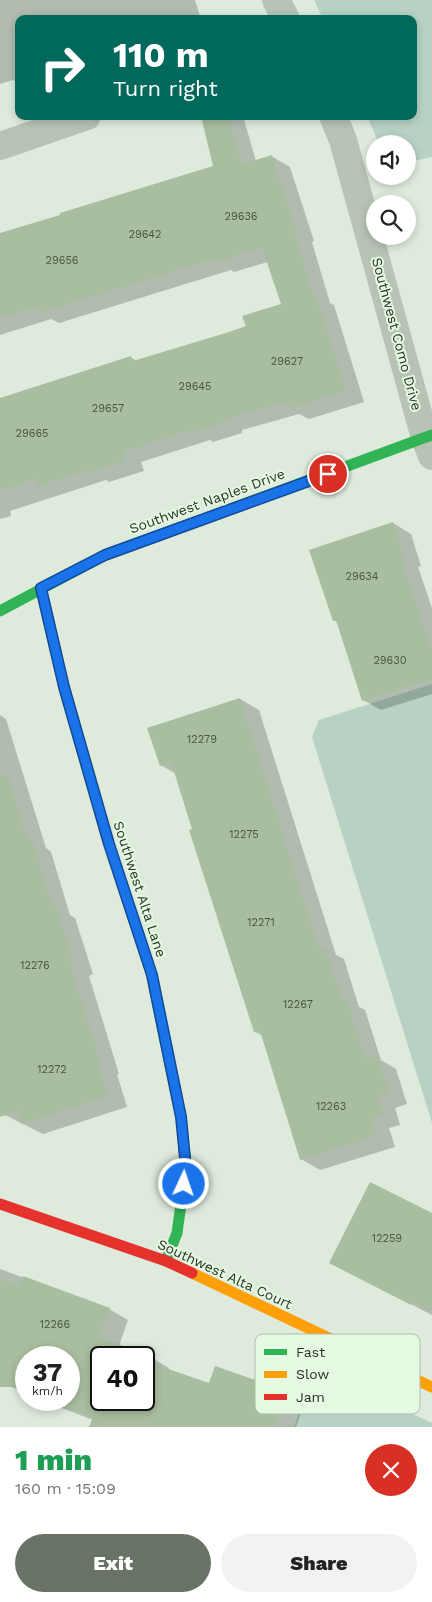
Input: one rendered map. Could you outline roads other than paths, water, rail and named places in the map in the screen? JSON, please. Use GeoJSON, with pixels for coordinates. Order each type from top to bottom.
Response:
{"type":"FeatureCollection","features":[{"type":"Feature","properties":{"kind":"street"},"geometry":{"type":"LineString","coordinates":[[276,0],[284,15]]}},
{"type":"Feature","properties":{"kind":"street"},"geometry":{"type":"LineString","coordinates":[[0,146],[75,120]]}},
{"type":"Feature","properties":{"kind":"street","name":"Southwest Como Drive"},"geometry":{"type":"LineString","coordinates":[[335,120],[344,140],[430,443]]}},
{"type":"Feature","properties":{"kind":"street","name":"Southwest Naples Drive"},"geometry":{"type":"LineString","coordinates":[[0,611],[105,555],[430,443]]}},
{"type":"Feature","properties":{"kind":"street","name":"Southwest Alta Lane"},"geometry":{"type":"LineString","coordinates":[[41,588],[64,687],[109,844],[152,975],[181,1117],[186,1168],[177,1232],[166,1261]]}},
{"type":"Feature","properties":{"kind":"street","name":"Southwest Alta Court"},"geometry":{"type":"LineString","coordinates":[[0,1204],[166,1261],[320,1334]]}},
{"type":"Feature","properties":{"kind":"street","name":"Southwest Alta Court"},"geometry":{"type":"LineString","coordinates":[[420,1381],[432,1387]]}}]}
